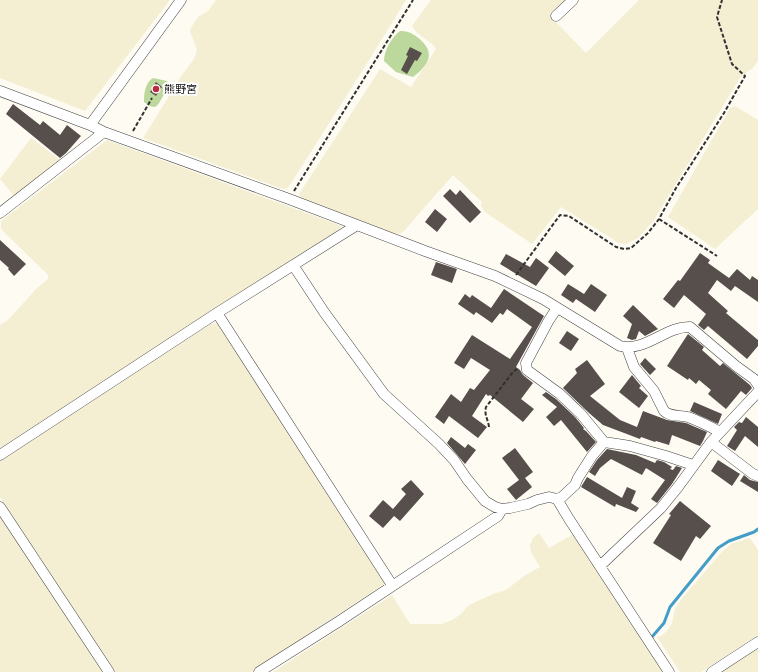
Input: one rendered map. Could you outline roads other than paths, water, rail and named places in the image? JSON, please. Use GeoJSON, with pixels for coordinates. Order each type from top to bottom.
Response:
{"type":"FeatureCollection","features":[{"type":"Feature","properties":{"kind":"street"},"geometry":{"type":"LineString","coordinates":[[90,125],[181,0]]}},
{"type":"Feature","properties":{"kind":"street"},"geometry":{"type":"LineString","coordinates":[[556,16],[573,0]]}},
{"type":"Feature","properties":{"kind":"street"},"geometry":{"type":"LineString","coordinates":[[0,90],[90,125],[104,132],[128,139],[510,282],[543,299],[620,346],[627,348],[657,339],[676,329],[690,327],[736,366],[754,379],[758,385]]}},
{"type":"Feature","properties":{"kind":"street"},"geometry":{"type":"LineString","coordinates":[[0,213],[104,132]]}},
{"type":"Feature","properties":{"kind":"street"},"geometry":{"type":"LineString","coordinates":[[0,454],[217,313],[357,225]]}},
{"type":"Feature","properties":{"kind":"street"},"geometry":{"type":"LineString","coordinates":[[293,265],[324,312],[384,394],[454,460],[485,501],[495,507],[502,509],[528,504],[546,498],[557,499],[562,497],[575,484],[592,456],[604,442]]}},
{"type":"Feature","properties":{"kind":"street"},"geometry":{"type":"LineString","coordinates":[[557,308],[549,320],[526,366],[527,370],[560,394],[580,413],[604,442],[637,448],[693,465]]}},
{"type":"Feature","properties":{"kind":"street"},"geometry":{"type":"LineString","coordinates":[[217,313],[392,585]]}},
{"type":"Feature","properties":{"kind":"street"},"geometry":{"type":"LineString","coordinates":[[627,348],[634,367],[654,391],[664,411],[667,413],[686,416],[720,432]]}},
{"type":"Feature","properties":{"kind":"street"},"geometry":{"type":"LineString","coordinates":[[600,566],[661,508],[710,442],[758,392]]}},
{"type":"Feature","properties":{"kind":"street"},"geometry":{"type":"LineString","coordinates":[[710,442],[753,474],[758,476]]}},
{"type":"Feature","properties":{"kind":"street"},"geometry":{"type":"LineString","coordinates":[[557,499],[669,672]]}},
{"type":"Feature","properties":{"kind":"street"},"geometry":{"type":"LineString","coordinates":[[0,507],[109,672]]}},
{"type":"Feature","properties":{"kind":"street"},"geometry":{"type":"LineString","coordinates":[[259,672],[338,622],[498,516],[502,509]]}},
{"type":"Feature","properties":{"kind":"street"},"geometry":{"type":"LineString","coordinates":[[712,672],[758,642]]}},
{"type":"Feature","properties":{"kind":"waterway"},"geometry":{"type":"LineString","coordinates":[[652,639],[651,638],[664,623],[670,607],[718,548],[729,541],[754,532],[758,529]]}},
{"type":"Feature","properties":{"kind":"place","name":"熊野宮"},"geometry":{"type":"Point","coordinates":[156,89]}}]}
